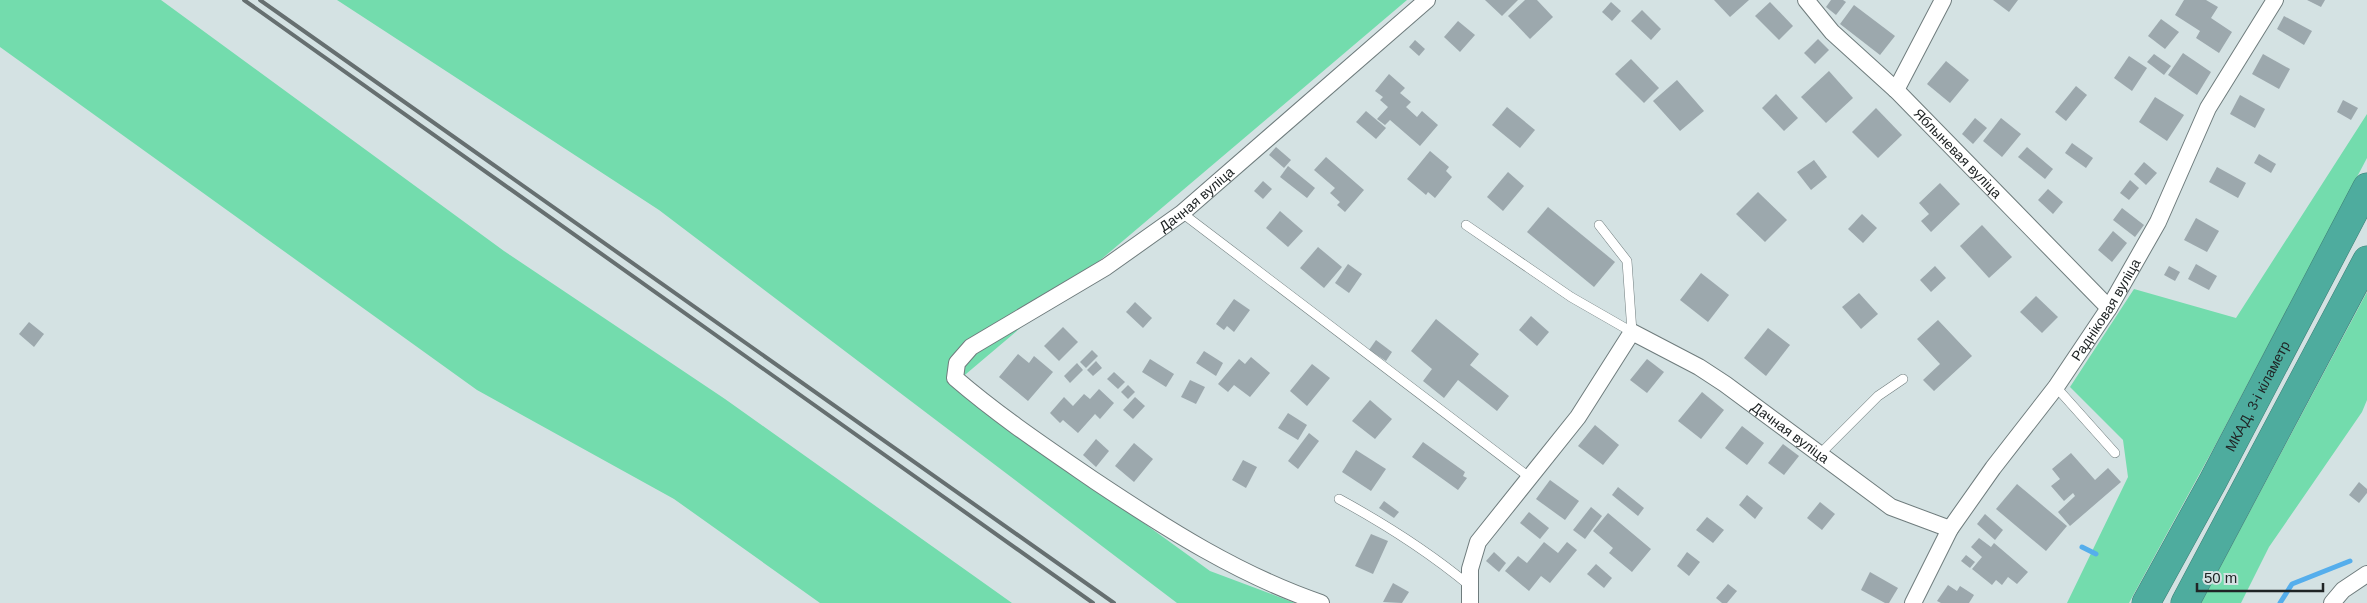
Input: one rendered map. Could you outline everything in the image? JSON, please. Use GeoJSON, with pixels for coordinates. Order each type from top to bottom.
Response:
{"type":"FeatureCollection","features":[{"type":"Feature","properties":{"kind":"highway","name":"МКАД, 3-і кіламетр"},"geometry":{"type":"LineString","coordinates":[[2146,603],[2213,481],[2367,188]]}},
{"type":"Feature","properties":{"kind":"highway"},"geometry":{"type":"LineString","coordinates":[[2186,603],[2367,260]]}},
{"type":"Feature","properties":{"kind":"street","name":"Дачная вуліца"},"geometry":{"type":"LineString","coordinates":[[1320,603],[1289,592],[1240,570],[1202,549],[1074,466],[989,408],[955,378],[957,363],[971,347],[1106,267],[1182,213],[1427,0]]}},
{"type":"Feature","properties":{"kind":"street","name":"Яблыневая вуліца"},"geometry":{"type":"LineString","coordinates":[[1806,0],[1832,32],[1896,90],[2109,308]]}},
{"type":"Feature","properties":{"kind":"street"},"geometry":{"type":"LineString","coordinates":[[1896,90],[1943,0]]}},
{"type":"Feature","properties":{"kind":"street","name":"Радніковая вуліца"},"geometry":{"type":"LineString","coordinates":[[1913,603],[1950,530],[1993,468],[2056,387],[2109,308],[2158,222],[2208,108],[2275,0]]}},
{"type":"Feature","properties":{"kind":"street","name":"Дачная вуліца"},"geometry":{"type":"LineString","coordinates":[[1632,332],[1699,367],[1756,406],[1891,507],[1950,530]]}},
{"type":"Feature","properties":{"kind":"street"},"geometry":{"type":"LineString","coordinates":[[1470,603],[1470,569],[1478,542],[1578,417],[1632,332]]}},
{"type":"Feature","properties":{"kind":"street"},"geometry":{"type":"LineString","coordinates":[[2332,603],[2343,590],[2367,574]]}},
{"type":"Feature","properties":{"kind":"lane"},"geometry":{"type":"LineString","coordinates":[[1182,213],[1529,477]]}},
{"type":"Feature","properties":{"kind":"lane"},"geometry":{"type":"LineString","coordinates":[[1466,225],[1571,297],[1632,332]]}},
{"type":"Feature","properties":{"kind":"lane"},"geometry":{"type":"LineString","coordinates":[[1599,225],[1627,261],[1632,332]]}},
{"type":"Feature","properties":{"kind":"lane"},"geometry":{"type":"LineString","coordinates":[[1820,454],[1878,396],[1903,379]]}},
{"type":"Feature","properties":{"kind":"lane"},"geometry":{"type":"LineString","coordinates":[[2056,387],[2114,452]]}},
{"type":"Feature","properties":{"kind":"lane"},"geometry":{"type":"LineString","coordinates":[[1339,499],[1375,518],[1443,564],[1470,586]]}},
{"type":"Feature","properties":{"kind":"green space"},"geometry":{"type":"Polygon","coordinates":[[[0,0],[161,0],[504,251],[725,399],[1012,603],[820,603],[674,499],[477,390],[0,47],[0,0]]]}},
{"type":"Feature","properties":{"kind":"green space"},"geometry":{"type":"Polygon","coordinates":[[[337,0],[1407,0],[953,385],[1210,571],[1295,603],[1177,603],[659,210],[337,0]]]}},
{"type":"Feature","properties":{"kind":"green space"},"geometry":{"type":"Polygon","coordinates":[[[2367,114],[2367,158],[2217,442],[2129,603],[2067,603],[2128,477],[2123,440],[2070,387],[2134,289],[2236,318],[2367,114]]]}},
{"type":"Feature","properties":{"kind":"green space"},"geometry":{"type":"Polygon","coordinates":[[[2367,292],[2367,400],[2362,412],[2269,547],[2241,603],[2201,603],[2367,292]]]}},
{"type":"Feature","properties":{"kind":"building"},"geometry":{"type":"Polygon","coordinates":[[[1485,0],[1518,0],[1502,16],[1485,0]]]}},
{"type":"Feature","properties":{"kind":"building"},"geometry":{"type":"Polygon","coordinates":[[[1525,0],[1537,0],[1553,17],[1530,39],[1508,16],[1525,0]]]}},
{"type":"Feature","properties":{"kind":"building"},"geometry":{"type":"Polygon","coordinates":[[[1714,0],[1749,0],[1730,17],[1714,0]]]}},
{"type":"Feature","properties":{"kind":"building"},"geometry":{"type":"Polygon","coordinates":[[[1831,0],[1843,0],[1846,2],[1836,15],[1826,7],[1831,0]]]}},
{"type":"Feature","properties":{"kind":"building"},"geometry":{"type":"Polygon","coordinates":[[[1993,0],[2018,0],[2009,12],[1993,0]]]}},
{"type":"Feature","properties":{"kind":"building"},"geometry":{"type":"Polygon","coordinates":[[[2184,0],[2206,0],[2218,7],[2211,18],[2232,32],[2219,53],[2196,38],[2200,31],[2175,15],[2184,0]]]}},
{"type":"Feature","properties":{"kind":"building"},"geometry":{"type":"Polygon","coordinates":[[[2307,0],[2325,0],[2321,7],[2307,0]]]}},
{"type":"Feature","properties":{"kind":"building"},"geometry":{"type":"Polygon","coordinates":[[[1611,2],[1621,11],[1612,21],[1602,12],[1611,2]]]}},
{"type":"Feature","properties":{"kind":"building"},"geometry":{"type":"Polygon","coordinates":[[[1770,2],[1793,26],[1779,40],[1755,16],[1770,2]]]}},
{"type":"Feature","properties":{"kind":"building"},"geometry":{"type":"Polygon","coordinates":[[[1854,5],[1895,36],[1880,55],[1840,24],[1854,5]]]}},
{"type":"Feature","properties":{"kind":"building"},"geometry":{"type":"Polygon","coordinates":[[[1642,10],[1661,29],[1651,40],[1631,21],[1642,10]]]}},
{"type":"Feature","properties":{"kind":"building"},"geometry":{"type":"Polygon","coordinates":[[[2284,16],[2312,31],[2304,45],[2277,29],[2284,16]]]}},
{"type":"Feature","properties":{"kind":"building"},"geometry":{"type":"Polygon","coordinates":[[[2161,19],[2179,32],[2165,49],[2148,36],[2161,19]]]}},
{"type":"Feature","properties":{"kind":"building"},"geometry":{"type":"Polygon","coordinates":[[[1458,21],[1475,35],[1460,52],[1444,37],[1458,21]]]}},
{"type":"Feature","properties":{"kind":"building"},"geometry":{"type":"Polygon","coordinates":[[[1818,39],[1829,50],[1815,64],[1804,53],[1818,39]]]}},
{"type":"Feature","properties":{"kind":"building"},"geometry":{"type":"Polygon","coordinates":[[[1415,40],[1425,49],[1419,56],[1409,47],[1415,40]]]}},
{"type":"Feature","properties":{"kind":"building"},"geometry":{"type":"Polygon","coordinates":[[[2183,53],[2211,72],[2197,95],[2168,75],[2183,53]]]}},
{"type":"Feature","properties":{"kind":"building"},"geometry":{"type":"Polygon","coordinates":[[[2154,54],[2171,66],[2164,75],[2147,62],[2154,54]]]}},
{"type":"Feature","properties":{"kind":"building"},"geometry":{"type":"Polygon","coordinates":[[[2263,54],[2290,69],[2279,89],[2252,74],[2263,54]]]}},
{"type":"Feature","properties":{"kind":"building"},"geometry":{"type":"Polygon","coordinates":[[[2129,56],[2147,68],[2132,91],[2114,78],[2129,56]]]}},
{"type":"Feature","properties":{"kind":"building"},"geometry":{"type":"Polygon","coordinates":[[[1631,59],[1659,88],[1644,103],[1615,74],[1631,59]]]}},
{"type":"Feature","properties":{"kind":"building"},"geometry":{"type":"Polygon","coordinates":[[[1946,61],[1969,80],[1950,103],[1927,84],[1946,61]]]}},
{"type":"Feature","properties":{"kind":"building"},"geometry":{"type":"Polygon","coordinates":[[[1829,71],[1853,98],[1826,123],[1801,97],[1829,71]]]}},
{"type":"Feature","properties":{"kind":"building"},"geometry":{"type":"Polygon","coordinates":[[[1389,74],[1405,88],[1400,93],[1411,102],[1406,107],[1417,117],[1422,111],[1438,125],[1420,146],[1390,120],[1385,125],[1377,119],[1388,107],[1380,100],[1383,97],[1375,91],[1389,74]]]}},
{"type":"Feature","properties":{"kind":"building"},"geometry":{"type":"Polygon","coordinates":[[[1677,80],[1704,111],[1680,131],[1653,101],[1677,80]]]}},
{"type":"Feature","properties":{"kind":"building"},"geometry":{"type":"Polygon","coordinates":[[[2076,86],[2087,95],[2066,121],[2055,112],[2076,86]]]}},
{"type":"Feature","properties":{"kind":"building"},"geometry":{"type":"Polygon","coordinates":[[[1776,94],[1798,118],[1784,131],[1762,108],[1776,94]]]}},
{"type":"Feature","properties":{"kind":"building"},"geometry":{"type":"Polygon","coordinates":[[[2240,95],[2265,109],[2255,128],[2230,114],[2240,95]]]}},
{"type":"Feature","properties":{"kind":"building"},"geometry":{"type":"Polygon","coordinates":[[[2155,97],[2184,115],[2167,141],[2139,122],[2155,97]]]}},
{"type":"Feature","properties":{"kind":"building"},"geometry":{"type":"Polygon","coordinates":[[[2343,100],[2358,108],[2351,120],[2337,112],[2343,100]]]}},
{"type":"Feature","properties":{"kind":"building"},"geometry":{"type":"Polygon","coordinates":[[[1507,107],[1535,130],[1520,148],[1492,125],[1507,107]]]}},
{"type":"Feature","properties":{"kind":"building"},"geometry":{"type":"Polygon","coordinates":[[[1876,108],[1902,135],[1878,158],[1852,132],[1876,108]]]}},
{"type":"Feature","properties":{"kind":"building"},"geometry":{"type":"Polygon","coordinates":[[[1366,111],[1386,128],[1376,139],[1356,122],[1366,111]]]}},
{"type":"Feature","properties":{"kind":"building"},"geometry":{"type":"Polygon","coordinates":[[[1975,118],[1987,128],[1973,144],[1962,134],[1975,118]]]}},
{"type":"Feature","properties":{"kind":"building"},"geometry":{"type":"Polygon","coordinates":[[[2001,118],[2021,134],[2002,157],[1983,141],[2001,118]]]}},
{"type":"Feature","properties":{"kind":"building"},"geometry":{"type":"Polygon","coordinates":[[[2072,143],[2093,158],[2086,168],[2065,153],[2072,143]]]}},
{"type":"Feature","properties":{"kind":"building"},"geometry":{"type":"Polygon","coordinates":[[[1276,147],[1291,160],[1284,168],[1269,155],[1276,147]]]}},
{"type":"Feature","properties":{"kind":"building"},"geometry":{"type":"Polygon","coordinates":[[[2027,147],[2053,169],[2045,179],[2018,157],[2027,147]]]}},
{"type":"Feature","properties":{"kind":"building"},"geometry":{"type":"Polygon","coordinates":[[[1430,151],[1449,167],[1446,171],[1452,177],[1435,198],[1428,192],[1426,195],[1407,179],[1430,151]]]}},
{"type":"Feature","properties":{"kind":"building"},"geometry":{"type":"Polygon","coordinates":[[[2259,154],[2276,164],[2271,173],[2254,163],[2259,154]]]}},
{"type":"Feature","properties":{"kind":"building"},"geometry":{"type":"Polygon","coordinates":[[[1326,157],[1364,190],[1345,212],[1337,205],[1340,202],[1330,193],[1335,188],[1314,170],[1326,157]]]}},
{"type":"Feature","properties":{"kind":"building"},"geometry":{"type":"Polygon","coordinates":[[[1814,160],[1827,177],[1811,190],[1797,172],[1814,160]]]}},
{"type":"Feature","properties":{"kind":"building"},"geometry":{"type":"Polygon","coordinates":[[[2144,162],[2157,173],[2146,185],[2134,174],[2144,162]]]}},
{"type":"Feature","properties":{"kind":"building"},"geometry":{"type":"Polygon","coordinates":[[[1288,166],[1315,188],[1307,198],[1280,177],[1288,166]]]}},
{"type":"Feature","properties":{"kind":"building"},"geometry":{"type":"Polygon","coordinates":[[[2217,167],[2246,183],[2238,198],[2209,182],[2217,167]]]}},
{"type":"Feature","properties":{"kind":"building"},"geometry":{"type":"Polygon","coordinates":[[[1508,172],[1524,186],[1503,211],[1487,197],[1508,172]]]}},
{"type":"Feature","properties":{"kind":"building"},"geometry":{"type":"Polygon","coordinates":[[[2130,180],[2139,188],[2129,200],[2120,193],[2130,180]]]}},
{"type":"Feature","properties":{"kind":"building"},"geometry":{"type":"Polygon","coordinates":[[[1263,181],[1272,189],[1263,199],[1254,191],[1263,181]]]}},
{"type":"Feature","properties":{"kind":"building"},"geometry":{"type":"Polygon","coordinates":[[[1940,183],[1960,204],[1931,232],[1921,221],[1929,214],[1919,203],[1940,183]]]}},
{"type":"Feature","properties":{"kind":"building"},"geometry":{"type":"Polygon","coordinates":[[[2048,189],[2063,202],[2053,214],[2038,200],[2048,189]]]}},
{"type":"Feature","properties":{"kind":"building"},"geometry":{"type":"Polygon","coordinates":[[[1758,192],[1787,220],[1765,242],[1736,214],[1758,192]]]}},
{"type":"Feature","properties":{"kind":"building"},"geometry":{"type":"Polygon","coordinates":[[[1548,207],[1615,262],[1594,287],[1527,232],[1548,207]]]}},
{"type":"Feature","properties":{"kind":"building"},"geometry":{"type":"Polygon","coordinates":[[[2122,208],[2144,225],[2135,237],[2113,220],[2122,208]]]}},
{"type":"Feature","properties":{"kind":"building"},"geometry":{"type":"Polygon","coordinates":[[[1280,211],[1303,231],[1288,247],[1266,228],[1280,211]]]}},
{"type":"Feature","properties":{"kind":"building"},"geometry":{"type":"Polygon","coordinates":[[[1862,214],[1877,228],[1863,243],[1848,229],[1862,214]]]}},
{"type":"Feature","properties":{"kind":"building"},"geometry":{"type":"Polygon","coordinates":[[[2196,218],[2219,231],[2207,252],[2184,240],[2196,218]]]}},
{"type":"Feature","properties":{"kind":"building"},"geometry":{"type":"Polygon","coordinates":[[[1982,225],[2012,257],[1989,278],[1960,246],[1982,225]]]}},
{"type":"Feature","properties":{"kind":"building"},"geometry":{"type":"Polygon","coordinates":[[[2113,231],[2127,243],[2112,262],[2098,250],[2113,231]]]}},
{"type":"Feature","properties":{"kind":"building"},"geometry":{"type":"Polygon","coordinates":[[[1318,247],[1342,267],[1324,288],[1300,268],[1318,247]]]}},
{"type":"Feature","properties":{"kind":"building"},"geometry":{"type":"Polygon","coordinates":[[[1348,264],[1362,274],[1349,293],[1335,283],[1348,264]]]}},
{"type":"Feature","properties":{"kind":"building"},"geometry":{"type":"Polygon","coordinates":[[[2196,264],[2217,276],[2209,290],[2188,279],[2196,264]]]}},
{"type":"Feature","properties":{"kind":"building"},"geometry":{"type":"Polygon","coordinates":[[[1935,266],[1946,278],[1931,292],[1920,280],[1935,266]]]}},
{"type":"Feature","properties":{"kind":"building"},"geometry":{"type":"Polygon","coordinates":[[[2169,266],[2180,272],[2175,281],[2164,275],[2169,266]]]}},
{"type":"Feature","properties":{"kind":"building"},"geometry":{"type":"Polygon","coordinates":[[[1701,273],[1729,295],[1708,322],[1680,300],[1701,273]]]}},
{"type":"Feature","properties":{"kind":"building"},"geometry":{"type":"Polygon","coordinates":[[[1859,293],[1878,314],[1861,329],[1842,307],[1859,293]]]}},
{"type":"Feature","properties":{"kind":"building"},"geometry":{"type":"Polygon","coordinates":[[[2036,296],[2058,317],[2042,333],[2020,312],[2036,296]]]}},
{"type":"Feature","properties":{"kind":"building"},"geometry":{"type":"Polygon","coordinates":[[[1234,299],[1250,310],[1234,332],[1227,326],[1224,330],[1216,324],[1234,299]]]}},
{"type":"Feature","properties":{"kind":"building"},"geometry":{"type":"Polygon","coordinates":[[[1135,302],[1152,318],[1143,328],[1126,312],[1135,302]]]}},
{"type":"Feature","properties":{"kind":"building"},"geometry":{"type":"Polygon","coordinates":[[[1531,316],[1549,332],[1537,346],[1519,330],[1531,316]]]}},
{"type":"Feature","properties":{"kind":"building"},"geometry":{"type":"Polygon","coordinates":[[[1436,319],[1479,354],[1470,365],[1509,396],[1497,411],[1458,380],[1444,398],[1423,381],[1432,369],[1411,351],[1436,319]]]}},
{"type":"Feature","properties":{"kind":"building"},"geometry":{"type":"Polygon","coordinates":[[[1938,320],[1972,356],[1934,391],[1923,380],[1940,364],[1917,339],[1938,320]]]}},
{"type":"Feature","properties":{"kind":"building"},"geometry":{"type":"Polygon","coordinates":[[[29,322],[44,334],[34,347],[19,334],[29,322]]]}},
{"type":"Feature","properties":{"kind":"building"},"geometry":{"type":"Polygon","coordinates":[[[1063,327],[1078,342],[1059,361],[1044,346],[1063,327]]]}},
{"type":"Feature","properties":{"kind":"building"},"geometry":{"type":"Polygon","coordinates":[[[1768,328],[1790,345],[1766,376],[1744,358],[1768,328]]]}},
{"type":"Feature","properties":{"kind":"building"},"geometry":{"type":"Polygon","coordinates":[[[1376,340],[1392,352],[1386,361],[1369,350],[1376,340]]]}},
{"type":"Feature","properties":{"kind":"building"},"geometry":{"type":"Polygon","coordinates":[[[1092,350],[1098,356],[1086,368],[1080,362],[1092,350]]]}},
{"type":"Feature","properties":{"kind":"building"},"geometry":{"type":"Polygon","coordinates":[[[1204,351],[1223,363],[1216,376],[1196,363],[1204,351]]]}},
{"type":"Feature","properties":{"kind":"building"},"geometry":{"type":"Polygon","coordinates":[[[1018,354],[1029,363],[1034,356],[1053,372],[1028,401],[999,377],[1018,354]]]}},
{"type":"Feature","properties":{"kind":"building"},"geometry":{"type":"Polygon","coordinates":[[[1251,357],[1270,373],[1250,397],[1234,385],[1228,392],[1218,384],[1239,359],[1245,364],[1251,357]]]}},
{"type":"Feature","properties":{"kind":"building"},"geometry":{"type":"Polygon","coordinates":[[[1150,359],[1174,374],[1166,387],[1142,372],[1150,359]]]}},
{"type":"Feature","properties":{"kind":"building"},"geometry":{"type":"Polygon","coordinates":[[[1647,359],[1664,372],[1647,393],[1630,380],[1647,359]]]}},
{"type":"Feature","properties":{"kind":"building"},"geometry":{"type":"Polygon","coordinates":[[[1096,361],[1102,368],[1093,376],[1087,370],[1096,361]]]}},
{"type":"Feature","properties":{"kind":"building"},"geometry":{"type":"Polygon","coordinates":[[[1077,363],[1083,370],[1070,383],[1064,376],[1077,363]]]}},
{"type":"Feature","properties":{"kind":"building"},"geometry":{"type":"Polygon","coordinates":[[[1312,364],[1330,378],[1307,406],[1290,391],[1312,364]]]}},
{"type":"Feature","properties":{"kind":"building"},"geometry":{"type":"Polygon","coordinates":[[[1114,372],[1125,382],[1118,389],[1107,379],[1114,372]]]}},
{"type":"Feature","properties":{"kind":"building"},"geometry":{"type":"Polygon","coordinates":[[[1190,380],[1205,387],[1196,404],[1181,397],[1190,380]]]}},
{"type":"Feature","properties":{"kind":"building"},"geometry":{"type":"Polygon","coordinates":[[[1128,385],[1135,392],[1128,399],[1121,392],[1128,385]]]}},
{"type":"Feature","properties":{"kind":"building"},"geometry":{"type":"Polygon","coordinates":[[[1099,389],[1114,403],[1100,419],[1095,414],[1078,433],[1063,420],[1060,423],[1050,413],[1064,397],[1073,406],[1084,394],[1090,399],[1099,389]]]}},
{"type":"Feature","properties":{"kind":"building"},"geometry":{"type":"Polygon","coordinates":[[[1702,392],[1724,410],[1701,439],[1678,421],[1702,392]]]}},
{"type":"Feature","properties":{"kind":"building"},"geometry":{"type":"Polygon","coordinates":[[[1135,397],[1145,406],[1133,419],[1123,410],[1135,397]]]}},
{"type":"Feature","properties":{"kind":"building"},"geometry":{"type":"Polygon","coordinates":[[[1370,400],[1392,419],[1375,439],[1352,421],[1370,400]]]}},
{"type":"Feature","properties":{"kind":"building"},"geometry":{"type":"Polygon","coordinates":[[[1288,413],[1307,425],[1298,440],[1278,428],[1288,413]]]}},
{"type":"Feature","properties":{"kind":"building"},"geometry":{"type":"Polygon","coordinates":[[[1595,425],[1619,445],[1603,465],[1578,446],[1595,425]]]}},
{"type":"Feature","properties":{"kind":"building"},"geometry":{"type":"Polygon","coordinates":[[[1742,426],[1764,443],[1747,465],[1725,448],[1742,426]]]}},
{"type":"Feature","properties":{"kind":"building"},"geometry":{"type":"Polygon","coordinates":[[[1309,433],[1319,441],[1298,469],[1288,461],[1309,433]]]}},
{"type":"Feature","properties":{"kind":"building"},"geometry":{"type":"Polygon","coordinates":[[[1096,439],[1109,451],[1096,467],[1083,455],[1096,439]]]}},
{"type":"Feature","properties":{"kind":"building"},"geometry":{"type":"Polygon","coordinates":[[[1423,442],[1465,472],[1463,476],[1467,478],[1458,490],[1412,457],[1423,442]]]}},
{"type":"Feature","properties":{"kind":"building"},"geometry":{"type":"Polygon","coordinates":[[[1134,443],[1153,459],[1134,482],[1115,466],[1134,443]]]}},
{"type":"Feature","properties":{"kind":"building"},"geometry":{"type":"Polygon","coordinates":[[[1783,444],[1799,456],[1784,475],[1768,463],[1783,444]]]}},
{"type":"Feature","properties":{"kind":"building"},"geometry":{"type":"Polygon","coordinates":[[[1356,450],[1386,469],[1371,491],[1342,472],[1356,450]]]}},
{"type":"Feature","properties":{"kind":"building"},"geometry":{"type":"Polygon","coordinates":[[[2071,453],[2095,480],[2108,468],[2121,482],[2070,526],[2058,512],[2075,496],[2073,493],[2064,501],[2051,486],[2060,479],[2052,469],[2071,453]]]}},
{"type":"Feature","properties":{"kind":"building"},"geometry":{"type":"Polygon","coordinates":[[[1243,460],[1257,467],[1246,488],[1232,480],[1243,460]]]}},
{"type":"Feature","properties":{"kind":"building"},"geometry":{"type":"Polygon","coordinates":[[[1550,480],[1579,501],[1565,520],[1536,499],[1550,480]]]}},
{"type":"Feature","properties":{"kind":"building"},"geometry":{"type":"Polygon","coordinates":[[[2359,482],[2367,489],[2367,493],[2359,503],[2349,495],[2359,482]]]}},
{"type":"Feature","properties":{"kind":"building"},"geometry":{"type":"Polygon","coordinates":[[[2017,484],[2067,526],[2046,551],[1996,509],[2017,484]]]}},
{"type":"Feature","properties":{"kind":"building"},"geometry":{"type":"Polygon","coordinates":[[[1618,487],[1644,508],[1638,516],[1612,495],[1618,487]]]}},
{"type":"Feature","properties":{"kind":"building"},"geometry":{"type":"Polygon","coordinates":[[[1747,495],[1763,508],[1755,519],[1739,505],[1747,495]]]}},
{"type":"Feature","properties":{"kind":"building"},"geometry":{"type":"Polygon","coordinates":[[[1384,501],[1399,512],[1394,518],[1379,508],[1384,501]]]}},
{"type":"Feature","properties":{"kind":"building"},"geometry":{"type":"Polygon","coordinates":[[[1820,502],[1835,514],[1822,530],[1807,518],[1820,502]]]}},
{"type":"Feature","properties":{"kind":"building"},"geometry":{"type":"Polygon","coordinates":[[[1591,507],[1602,516],[1585,539],[1573,530],[1591,507]]]}},
{"type":"Feature","properties":{"kind":"building"},"geometry":{"type":"Polygon","coordinates":[[[1529,512],[1549,528],[1540,539],[1520,523],[1529,512]]]}},
{"type":"Feature","properties":{"kind":"building"},"geometry":{"type":"Polygon","coordinates":[[[1608,513],[1651,549],[1632,572],[1609,553],[1613,548],[1593,531],[1608,513]]]}},
{"type":"Feature","properties":{"kind":"building"},"geometry":{"type":"Polygon","coordinates":[[[1985,514],[2003,530],[1995,540],[1977,524],[1985,514]]]}},
{"type":"Feature","properties":{"kind":"building"},"geometry":{"type":"Polygon","coordinates":[[[1707,517],[1724,530],[1713,543],[1696,530],[1707,517]]]}},
{"type":"Feature","properties":{"kind":"building"},"geometry":{"type":"Polygon","coordinates":[[[1371,534],[1388,541],[1373,574],[1355,566],[1371,534]]]}},
{"type":"Feature","properties":{"kind":"building"},"geometry":{"type":"Polygon","coordinates":[[[1979,538],[1991,547],[1994,543],[2028,572],[2017,584],[2008,577],[2002,585],[1996,580],[1992,585],[1972,569],[1982,557],[1971,547],[1979,538]]]}},
{"type":"Feature","properties":{"kind":"building"},"geometry":{"type":"Polygon","coordinates":[[[1544,542],[1558,553],[1567,542],[1577,550],[1550,583],[1541,576],[1529,591],[1505,571],[1518,556],[1527,563],[1544,542]]]}},
{"type":"Feature","properties":{"kind":"building"},"geometry":{"type":"Polygon","coordinates":[[[1494,552],[1506,563],[1499,572],[1486,561],[1494,552]]]}},
{"type":"Feature","properties":{"kind":"building"},"geometry":{"type":"Polygon","coordinates":[[[1687,552],[1700,562],[1689,576],[1677,566],[1687,552]]]}},
{"type":"Feature","properties":{"kind":"building"},"geometry":{"type":"Polygon","coordinates":[[[1966,555],[1975,562],[1970,568],[1961,561],[1966,555]]]}},
{"type":"Feature","properties":{"kind":"building"},"geometry":{"type":"Polygon","coordinates":[[[1596,564],[1612,578],[1604,588],[1587,574],[1596,564]]]}},
{"type":"Feature","properties":{"kind":"building"},"geometry":{"type":"Polygon","coordinates":[[[1870,572],[1898,588],[1889,603],[1885,603],[1861,590],[1870,572]]]}},
{"type":"Feature","properties":{"kind":"building"},"geometry":{"type":"Polygon","coordinates":[[[1393,583],[1409,592],[1402,603],[1383,602],[1393,583]]]}},
{"type":"Feature","properties":{"kind":"building"},"geometry":{"type":"Polygon","coordinates":[[[1728,584],[1737,591],[1727,603],[1722,603],[1716,598],[1728,584]]]}},
{"type":"Feature","properties":{"kind":"building"},"geometry":{"type":"Polygon","coordinates":[[[1948,585],[1957,591],[1960,586],[1974,595],[1969,603],[1941,603],[1937,601],[1948,585]]]}},
{"type":"Feature","properties":{"kind":"waterway"},"geometry":{"type":"LineString","coordinates":[[2082,547],[2096,554]]}},
{"type":"Feature","properties":{"kind":"waterway"},"geometry":{"type":"LineString","coordinates":[[2280,603],[2292,584],[2350,561]]}},
{"type":"Feature","properties":{"kind":"railway"},"geometry":{"type":"LineString","coordinates":[[244,0],[1093,603]]}},
{"type":"Feature","properties":{"kind":"railway"},"geometry":{"type":"LineString","coordinates":[[260,0],[1114,603]]}}]}
